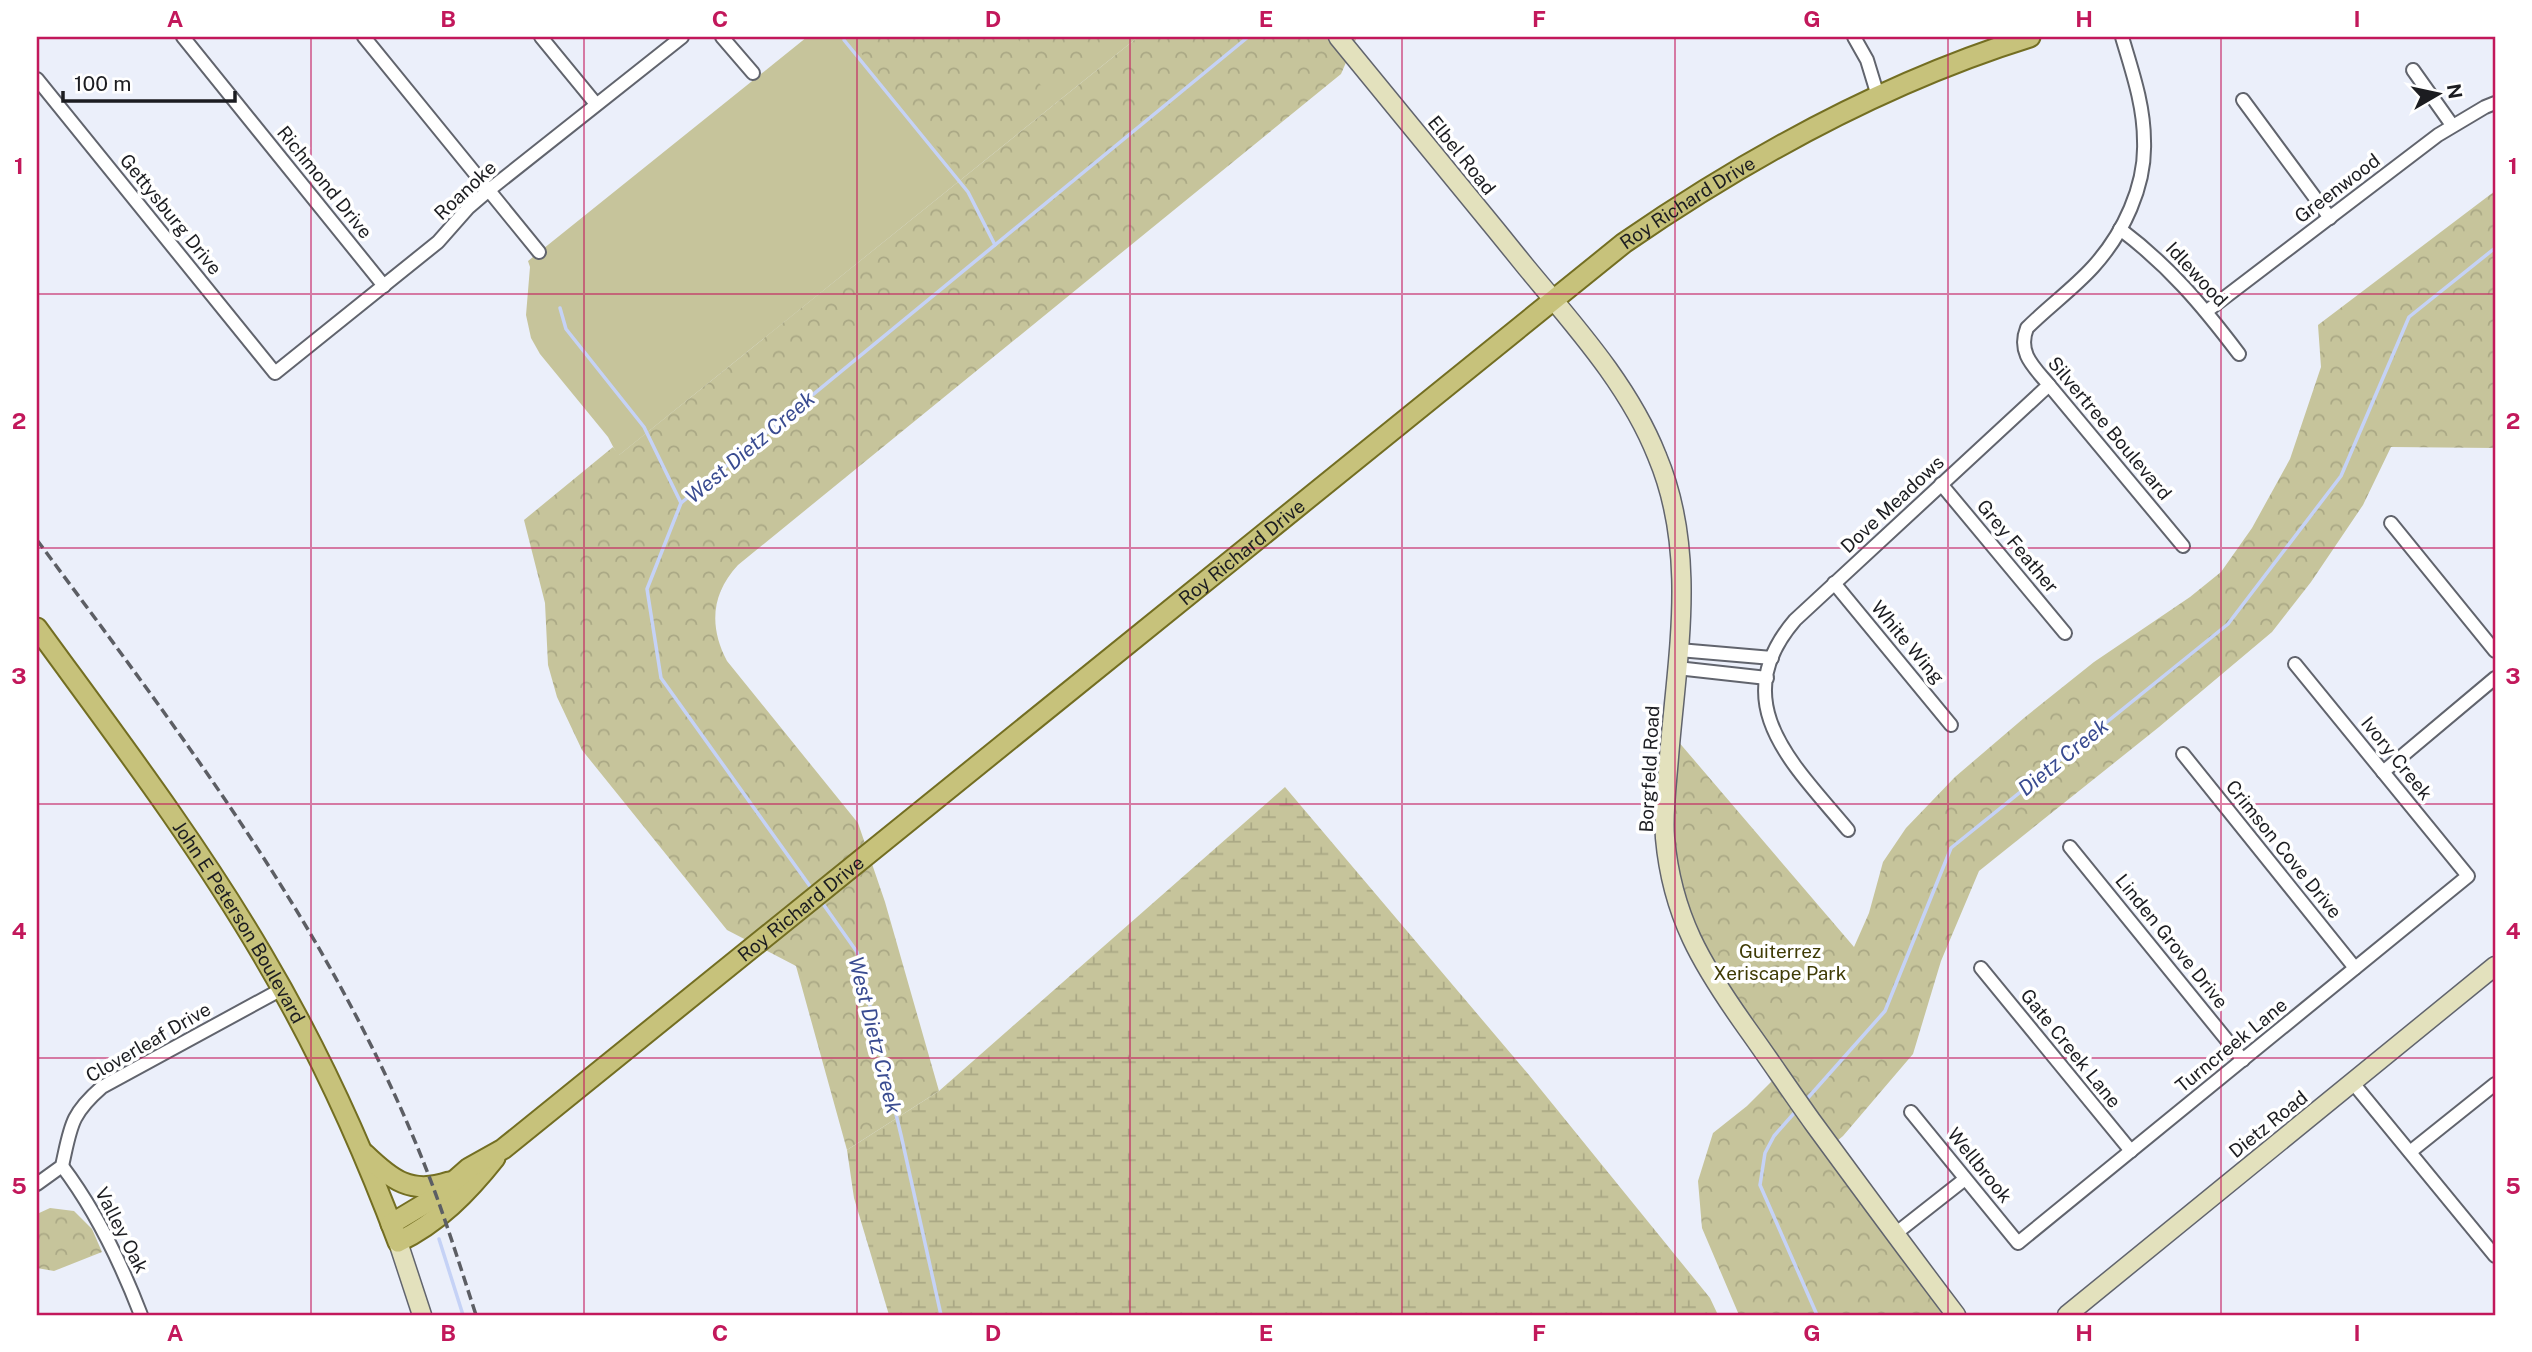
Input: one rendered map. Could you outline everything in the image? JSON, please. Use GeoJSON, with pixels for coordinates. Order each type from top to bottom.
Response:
{"type":"FeatureCollection","features":[{"type":"Feature","properties":{"kind":"main road","name":"Roy Richard Drive"},"geometry":{"type":"LineString","coordinates":[[395,1233],[453,1180],[503,1149],[1624,243],[1675,208],[1779,146],[1878,96],[2030,37]]}},
{"type":"Feature","properties":{"kind":"main road","name":"John E Peterson Boulevard"},"geometry":{"type":"LineString","coordinates":[[39,634],[149,779],[223,890],[282,989],[328,1079],[395,1233]]}},
{"type":"Feature","properties":{"kind":"main road"},"geometry":{"type":"LineString","coordinates":[[360,1149],[381,1170],[416,1188],[433,1187],[453,1180]]}},
{"type":"Feature","properties":{"kind":"main road","name":"Roy Richard Drive"},"geometry":{"type":"LineString","coordinates":[[395,1233],[428,1224],[468,1192],[503,1149]]}},
{"type":"Feature","properties":{"kind":"street","name":"Richmond Drive"},"geometry":{"type":"LineString","coordinates":[[183,37],[384,286]]}},
{"type":"Feature","properties":{"kind":"street"},"geometry":{"type":"LineString","coordinates":[[365,37],[539,252]]}},
{"type":"Feature","properties":{"kind":"street"},"geometry":{"type":"LineString","coordinates":[[541,37],[596,104]]}},
{"type":"Feature","properties":{"kind":"street","name":"Roanoke"},"geometry":{"type":"LineString","coordinates":[[275,373],[438,242],[468,208],[489,190],[682,37]]}},
{"type":"Feature","properties":{"kind":"street"},"geometry":{"type":"LineString","coordinates":[[722,37],[753,73]]}},
{"type":"Feature","properties":{"kind":"street","name":"Elbel Road"},"geometry":{"type":"LineString","coordinates":[[1338,37],[1553,299]]}},
{"type":"Feature","properties":{"kind":"street"},"geometry":{"type":"LineString","coordinates":[[1854,37],[1867,60],[1878,96]]}},
{"type":"Feature","properties":{"kind":"street","name":"Silvertree Boulevard"},"geometry":{"type":"LineString","coordinates":[[2122,37],[2136,84],[2145,142],[2137,190],[2109,247],[2092,267],[2027,328],[2023,337],[2023,349],[2027,359],[2183,547]]}},
{"type":"Feature","properties":{"kind":"street"},"geometry":{"type":"LineString","coordinates":[[2413,70],[2452,125]]}},
{"type":"Feature","properties":{"kind":"street","name":"Gettysburg Drive"},"geometry":{"type":"LineString","coordinates":[[37,79],[275,373]]}},
{"type":"Feature","properties":{"kind":"street"},"geometry":{"type":"LineString","coordinates":[[2243,100],[2330,218]]}},
{"type":"Feature","properties":{"kind":"street","name":"Greenwood"},"geometry":{"type":"LineString","coordinates":[[2207,311],[2452,125],[2495,103]]}},
{"type":"Feature","properties":{"kind":"street","name":"Idlewood"},"geometry":{"type":"LineString","coordinates":[[2120,229],[2164,264],[2207,311],[2239,354]]}},
{"type":"Feature","properties":{"kind":"street","name":"Borgfeld Road"},"geometry":{"type":"LineString","coordinates":[[1553,299],[1623,392],[1647,432],[1658,456],[1674,514],[1683,579],[1665,805],[1666,840],[1678,907],[1699,957],[1782,1080],[1956,1315]]}},
{"type":"Feature","properties":{"kind":"street","name":"Dove Meadows"},"geometry":{"type":"LineString","coordinates":[[1769,669],[1783,634],[1834,583],[2049,385]]}},
{"type":"Feature","properties":{"kind":"street","name":"Grey Feather"},"geometry":{"type":"LineString","coordinates":[[1941,484],[2065,633]]}},
{"type":"Feature","properties":{"kind":"street"},"geometry":{"type":"LineString","coordinates":[[2390,523],[2495,651]]}},
{"type":"Feature","properties":{"kind":"street","name":"White Wing"},"geometry":{"type":"LineString","coordinates":[[1834,583],[1951,724]]}},
{"type":"Feature","properties":{"kind":"street"},"geometry":{"type":"LineString","coordinates":[[1679,650],[1769,669]]}},
{"type":"Feature","properties":{"kind":"street","name":"Ivory Creek"},"geometry":{"type":"LineString","coordinates":[[2295,664],[2468,876]]}},
{"type":"Feature","properties":{"kind":"street"},"geometry":{"type":"LineString","coordinates":[[1677,668],[1769,669]]}},
{"type":"Feature","properties":{"kind":"street"},"geometry":{"type":"LineString","coordinates":[[1769,669],[1766,705],[1777,743],[1848,830]]}},
{"type":"Feature","properties":{"kind":"street"},"geometry":{"type":"LineString","coordinates":[[2383,772],[2495,678]]}},
{"type":"Feature","properties":{"kind":"street","name":"Crimson Cove Drive"},"geometry":{"type":"LineString","coordinates":[[2183,754],[2355,968]]}},
{"type":"Feature","properties":{"kind":"street","name":"Linden Grove Drive"},"geometry":{"type":"LineString","coordinates":[[2070,847],[2243,1060]]}},
{"type":"Feature","properties":{"kind":"street","name":"Turncreek Lane"},"geometry":{"type":"LineString","coordinates":[[2018,1243],[2468,876]]}},
{"type":"Feature","properties":{"kind":"street","name":"Dietz Road"},"geometry":{"type":"LineString","coordinates":[[2067,1315],[2495,966]]}},
{"type":"Feature","properties":{"kind":"street","name":"Gate Creek Lane"},"geometry":{"type":"LineString","coordinates":[[1980,968],[2131,1151]]}},
{"type":"Feature","properties":{"kind":"street","name":"Cloverleaf Drive"},"geometry":{"type":"LineString","coordinates":[[62,1166],[73,1120],[86,1101],[102,1087],[282,989]]}},
{"type":"Feature","properties":{"kind":"street"},"geometry":{"type":"LineString","coordinates":[[2353,1083],[2495,1256]]}},
{"type":"Feature","properties":{"kind":"street"},"geometry":{"type":"LineString","coordinates":[[2410,1152],[2495,1084]]}},
{"type":"Feature","properties":{"kind":"street","name":"Wellbrook"},"geometry":{"type":"LineString","coordinates":[[1911,1112],[2018,1243]]}},
{"type":"Feature","properties":{"kind":"street"},"geometry":{"type":"LineString","coordinates":[[37,1184],[62,1166]]}},
{"type":"Feature","properties":{"kind":"street","name":"Valley Oak"},"geometry":{"type":"LineString","coordinates":[[62,1166],[79,1189],[113,1251],[141,1315]]}},
{"type":"Feature","properties":{"kind":"street"},"geometry":{"type":"LineString","coordinates":[[1895,1234],[1965,1179]]}},
{"type":"Feature","properties":{"kind":"street"},"geometry":{"type":"LineString","coordinates":[[395,1233],[422,1315]]}},
{"type":"Feature","properties":{"kind":"green space"},"geometry":{"type":"Polygon","coordinates":[[[807,37],[1138,37],[618,456],[608,437],[540,354],[531,338],[526,315],[530,267],[528,261],[807,37]]]}},
{"type":"Feature","properties":{"kind":"green space"},"geometry":{"type":"Polygon","coordinates":[[[869,37],[1002,37],[1052,99],[959,174],[856,47],[869,37]]]}},
{"type":"Feature","properties":{"kind":"green space"},"geometry":{"type":"Polygon","coordinates":[[[1016,37],[1115,37],[1055,85],[1016,37]]]}},
{"type":"Feature","properties":{"kind":"green space"},"geometry":{"type":"Polygon","coordinates":[[[1138,37],[1357,37],[1341,74],[738,565],[722,587],[718,599],[715,623],[727,661],[858,823],[885,902],[939,1091],[847,1150],[796,966],[727,930],[582,750],[557,697],[548,665],[545,603],[524,520],[613,447],[619,455],[1138,37]]]}},
{"type":"Feature","properties":{"kind":"green space","name":"Guiterrez Xeriscape Park"},"geometry":{"type":"Polygon","coordinates":[[[2495,191],[2495,448],[2391,447],[2363,505],[2311,582],[2272,632],[2159,727],[1979,871],[1941,961],[1913,1054],[1843,1136],[1831,1146],[1956,1315],[1739,1315],[1702,1228],[1698,1181],[1713,1133],[1747,1106],[1778,1075],[1747,1028],[1672,883],[1671,733],[1854,947],[1869,913],[1883,862],[1906,828],[1955,777],[2094,662],[2190,597],[2221,572],[2252,528],[2290,459],[2321,367],[2318,325],[2495,191]]]}},
{"type":"Feature","properties":{"kind":"green space"},"geometry":{"type":"Polygon","coordinates":[[[1285,787],[1529,1075],[1710,1298],[1718,1315],[889,1315],[854,1198],[847,1150],[939,1091],[1285,787]]]}},
{"type":"Feature","properties":{"kind":"green space"},"geometry":{"type":"Polygon","coordinates":[[[50,1208],[74,1211],[92,1229],[102,1252],[54,1271],[37,1268],[37,1214],[50,1208]]]}},
{"type":"Feature","properties":{"kind":"waterway","name":"West Dietz Creek"},"geometry":{"type":"LineString","coordinates":[[812,889],[661,678],[647,589],[681,503],[1248,37]]}},
{"type":"Feature","properties":{"kind":"waterway"},"geometry":{"type":"LineString","coordinates":[[844,40],[968,192],[995,245]]}},
{"type":"Feature","properties":{"kind":"waterway","name":"Dietz Creek"},"geometry":{"type":"LineString","coordinates":[[1806,1100],[1885,1011],[1951,848],[2228,624],[2341,476],[2409,317],[2495,248]]}},
{"type":"Feature","properties":{"kind":"waterway"},"geometry":{"type":"LineString","coordinates":[[560,308],[566,329],[644,427],[681,503]]}},
{"type":"Feature","properties":{"kind":"waterway","name":"West Dietz Creek"},"geometry":{"type":"LineString","coordinates":[[821,901],[857,952],[941,1315]]}},
{"type":"Feature","properties":{"kind":"waterway","name":"Dietz Creek"},"geometry":{"type":"LineString","coordinates":[[1796,1111],[1774,1136],[1765,1153],[1760,1185],[1817,1315]]}},
{"type":"Feature","properties":{"kind":"waterway"},"geometry":{"type":"LineString","coordinates":[[439,1239],[463,1315]]}},
{"type":"Feature","properties":{"kind":"railway"},"geometry":{"type":"LineString","coordinates":[[37,540],[228,804],[328,964],[367,1036],[402,1110],[444,1217],[476,1315]]}}]}
